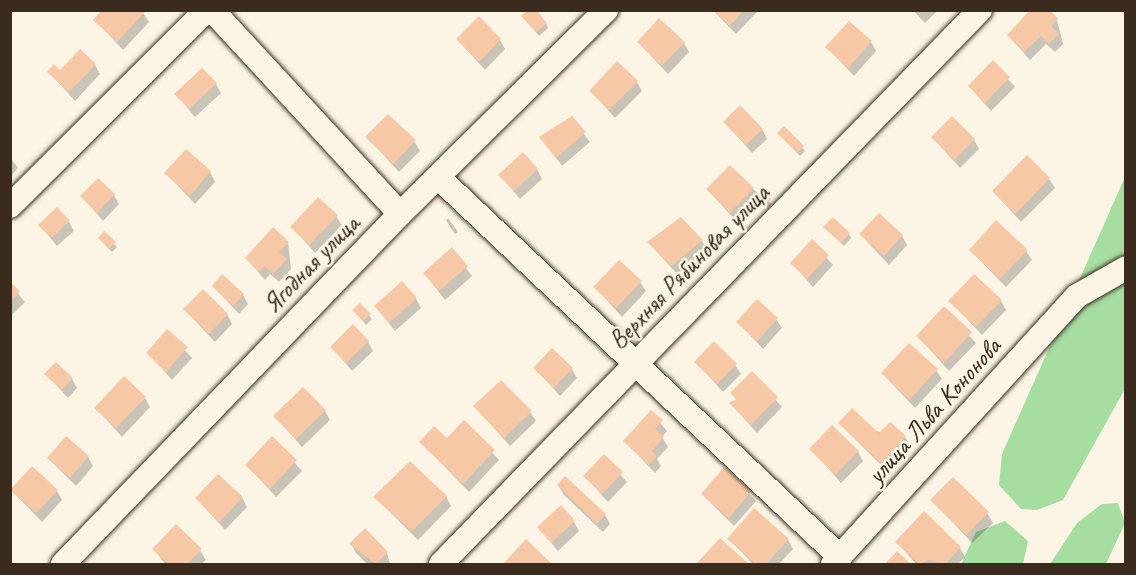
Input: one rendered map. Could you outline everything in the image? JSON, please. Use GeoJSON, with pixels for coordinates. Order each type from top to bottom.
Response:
{"type":"FeatureCollection","features":[{"type":"Feature","properties":{"kind":"street"},"geometry":{"type":"LineString","coordinates":[[10,206],[207,10]]}},
{"type":"Feature","properties":{"kind":"street"},"geometry":{"type":"LineString","coordinates":[[212,10],[400,214]]}},
{"type":"Feature","properties":{"kind":"street","name":"Ягодная улица"},"geometry":{"type":"LineString","coordinates":[[63,564],[400,214],[606,10]]}},
{"type":"Feature","properties":{"kind":"street","name":"Верхняя Рябиновая улица"},"geometry":{"type":"LineString","coordinates":[[441,564],[980,10]]}},
{"type":"Feature","properties":{"kind":"street"},"geometry":{"type":"LineString","coordinates":[[438,177],[836,561]]}},
{"type":"Feature","properties":{"kind":"street","name":"улица Льва Кононова"},"geometry":{"type":"LineString","coordinates":[[836,561],[1077,296],[1125,268]]}},
{"type":"Feature","properties":{"kind":"green space"},"geometry":{"type":"Polygon","coordinates":[[[1125,177],[1126,387],[1063,500],[1037,510],[1021,509],[999,485],[1002,454],[1125,177]]]}},
{"type":"Feature","properties":{"kind":"green space"},"geometry":{"type":"Polygon","coordinates":[[[1118,503],[1125,523],[1106,564],[1050,564],[1077,523],[1102,504],[1118,503]]]}},
{"type":"Feature","properties":{"kind":"green space"},"geometry":{"type":"Polygon","coordinates":[[[1005,521],[1028,541],[1023,564],[961,564],[976,532],[1005,521]]]}},
{"type":"Feature","properties":{"kind":"building"},"geometry":{"type":"Polygon","coordinates":[[[102,10],[143,10],[145,12],[117,42],[93,20],[102,10]]]}},
{"type":"Feature","properties":{"kind":"building"},"geometry":{"type":"Polygon","coordinates":[[[528,10],[536,10],[547,23],[536,32],[521,16],[528,10]]]}},
{"type":"Feature","properties":{"kind":"building"},"geometry":{"type":"Polygon","coordinates":[[[713,10],[744,10],[730,26],[713,10]]]}},
{"type":"Feature","properties":{"kind":"building"},"geometry":{"type":"Polygon","coordinates":[[[1030,10],[1050,10],[1058,19],[1051,26],[1059,34],[1049,44],[1041,36],[1024,52],[1007,35],[1030,10]]]}},
{"type":"Feature","properties":{"kind":"building"},"geometry":{"type":"Polygon","coordinates":[[[479,16],[501,39],[479,62],[456,39],[479,16]]]}},
{"type":"Feature","properties":{"kind":"building"},"geometry":{"type":"Polygon","coordinates":[[[659,18],[685,42],[662,66],[637,42],[659,18]]]}},
{"type":"Feature","properties":{"kind":"building"},"geometry":{"type":"Polygon","coordinates":[[[849,21],[872,41],[848,68],[825,47],[849,21]]]}},
{"type":"Feature","properties":{"kind":"building"},"geometry":{"type":"Polygon","coordinates":[[[80,49],[96,64],[69,92],[47,72],[54,64],[60,70],[80,49]]]}},
{"type":"Feature","properties":{"kind":"building"},"geometry":{"type":"Polygon","coordinates":[[[993,60],[1010,77],[985,103],[968,86],[993,60]]]}},
{"type":"Feature","properties":{"kind":"building"},"geometry":{"type":"Polygon","coordinates":[[[617,61],[638,81],[609,110],[589,91],[617,61]]]}},
{"type":"Feature","properties":{"kind":"building"},"geometry":{"type":"Polygon","coordinates":[[[202,68],[217,83],[189,109],[174,94],[202,68]]]}},
{"type":"Feature","properties":{"kind":"building"},"geometry":{"type":"Polygon","coordinates":[[[740,105],[763,129],[746,145],[723,122],[740,105]]]}},
{"type":"Feature","properties":{"kind":"building"},"geometry":{"type":"Polygon","coordinates":[[[388,114],[416,140],[393,164],[365,137],[388,114]]]}},
{"type":"Feature","properties":{"kind":"building"},"geometry":{"type":"Polygon","coordinates":[[[572,116],[586,132],[556,158],[539,137],[572,116]]]}},
{"type":"Feature","properties":{"kind":"building"},"geometry":{"type":"Polygon","coordinates":[[[952,116],[975,139],[954,160],[931,137],[952,116]]]}},
{"type":"Feature","properties":{"kind":"building"},"geometry":{"type":"Polygon","coordinates":[[[784,126],[804,146],[797,153],[777,133],[784,126]]]}},
{"type":"Feature","properties":{"kind":"building"},"geometry":{"type":"Polygon","coordinates":[[[186,149],[211,171],[190,196],[164,173],[186,149]]]}},
{"type":"Feature","properties":{"kind":"building"},"geometry":{"type":"Polygon","coordinates":[[[523,152],[538,169],[514,191],[498,175],[523,152]]]}},
{"type":"Feature","properties":{"kind":"building"},"geometry":{"type":"Polygon","coordinates":[[[1027,155],[1050,178],[1015,214],[992,191],[1027,155]]]}},
{"type":"Feature","properties":{"kind":"building"},"geometry":{"type":"Polygon","coordinates":[[[730,165],[754,188],[730,213],[706,189],[730,165]]]}},
{"type":"Feature","properties":{"kind":"building"},"geometry":{"type":"Polygon","coordinates":[[[98,178],[115,194],[97,213],[80,196],[98,178]]]}},
{"type":"Feature","properties":{"kind":"building"},"geometry":{"type":"Polygon","coordinates":[[[762,190],[771,199],[765,205],[756,196],[762,190]]]}},
{"type":"Feature","properties":{"kind":"building"},"geometry":{"type":"Polygon","coordinates":[[[318,197],[338,215],[309,245],[290,227],[318,197]]]}},
{"type":"Feature","properties":{"kind":"building"},"geometry":{"type":"Polygon","coordinates":[[[57,207],[70,221],[51,238],[38,225],[57,207]]]}},
{"type":"Feature","properties":{"kind":"building"},"geometry":{"type":"Polygon","coordinates":[[[879,213],[903,235],[884,256],[859,234],[879,213]]]}},
{"type":"Feature","properties":{"kind":"building"},"geometry":{"type":"Polygon","coordinates":[[[681,217],[703,240],[671,266],[647,242],[681,217]]]}},
{"type":"Feature","properties":{"kind":"building"},"geometry":{"type":"Polygon","coordinates":[[[833,217],[850,233],[841,243],[823,227],[833,217]]]}},
{"type":"Feature","properties":{"kind":"building"},"geometry":{"type":"Polygon","coordinates":[[[996,220],[1028,250],[1000,279],[969,250],[996,220]]]}},
{"type":"Feature","properties":{"kind":"building"},"geometry":{"type":"Polygon","coordinates":[[[273,227],[289,242],[279,252],[287,259],[273,274],[264,266],[259,272],[245,258],[273,227]]]}},
{"type":"Feature","properties":{"kind":"building"},"geometry":{"type":"Polygon","coordinates":[[[104,231],[116,242],[109,249],[98,238],[104,231]]]}},
{"type":"Feature","properties":{"kind":"building"},"geometry":{"type":"Polygon","coordinates":[[[812,239],[829,255],[807,279],[790,263],[812,239]]]}},
{"type":"Feature","properties":{"kind":"building"},"geometry":{"type":"Polygon","coordinates":[[[452,247],[468,266],[439,291],[423,273],[452,247]]]}},
{"type":"Feature","properties":{"kind":"building"},"geometry":{"type":"Polygon","coordinates":[[[619,260],[642,281],[616,308],[593,287],[619,260]]]}},
{"type":"Feature","properties":{"kind":"building"},"geometry":{"type":"Polygon","coordinates":[[[222,274],[244,294],[233,306],[212,286],[222,274]]]}},
{"type":"Feature","properties":{"kind":"building"},"geometry":{"type":"Polygon","coordinates":[[[974,274],[1002,300],[976,327],[948,301],[974,274]]]}},
{"type":"Feature","properties":{"kind":"building"},"geometry":{"type":"Polygon","coordinates":[[[402,281],[417,298],[389,323],[374,306],[402,281]]]}},
{"type":"Feature","properties":{"kind":"building"},"geometry":{"type":"Polygon","coordinates":[[[10,282],[20,291],[10,302],[10,282]]]}},
{"type":"Feature","properties":{"kind":"building"},"geometry":{"type":"Polygon","coordinates":[[[203,289],[228,314],[209,334],[183,309],[203,289]]]}},
{"type":"Feature","properties":{"kind":"building"},"geometry":{"type":"Polygon","coordinates":[[[757,299],[778,318],[757,341],[736,322],[757,299]]]}},
{"type":"Feature","properties":{"kind":"building"},"geometry":{"type":"Polygon","coordinates":[[[360,303],[371,314],[363,321],[352,310],[360,303]]]}},
{"type":"Feature","properties":{"kind":"building"},"geometry":{"type":"Polygon","coordinates":[[[944,306],[972,332],[944,363],[916,336],[944,306]]]}},
{"type":"Feature","properties":{"kind":"building"},"geometry":{"type":"Polygon","coordinates":[[[353,324],[369,341],[346,363],[330,347],[353,324]]]}},
{"type":"Feature","properties":{"kind":"building"},"geometry":{"type":"Polygon","coordinates":[[[167,329],[188,347],[166,372],[146,353],[167,329]]]}},
{"type":"Feature","properties":{"kind":"building"},"geometry":{"type":"Polygon","coordinates":[[[714,341],[737,364],[717,384],[694,362],[714,341]]]}},
{"type":"Feature","properties":{"kind":"building"},"geometry":{"type":"Polygon","coordinates":[[[909,343],[938,369],[909,400],[881,373],[909,343]]]}},
{"type":"Feature","properties":{"kind":"building"},"geometry":{"type":"Polygon","coordinates":[[[552,348],[573,368],[554,388],[533,368],[552,348]]]}},
{"type":"Feature","properties":{"kind":"building"},"geometry":{"type":"Polygon","coordinates":[[[56,362],[73,378],[62,390],[44,374],[56,362]]]}},
{"type":"Feature","properties":{"kind":"building"},"geometry":{"type":"Polygon","coordinates":[[[752,371],[778,397],[751,425],[729,403],[737,399],[730,393],[752,371]]]}},
{"type":"Feature","properties":{"kind":"building"},"geometry":{"type":"Polygon","coordinates":[[[124,376],[146,397],[116,428],[94,408],[124,376]]]}},
{"type":"Feature","properties":{"kind":"building"},"geometry":{"type":"Polygon","coordinates":[[[501,380],[532,411],[504,438],[473,406],[501,380]]]}},
{"type":"Feature","properties":{"kind":"building"},"geometry":{"type":"Polygon","coordinates":[[[303,387],[326,410],[296,439],[273,416],[303,387]]]}},
{"type":"Feature","properties":{"kind":"building"},"geometry":{"type":"Polygon","coordinates":[[[852,408],[879,433],[890,422],[906,436],[881,463],[838,423],[852,408]]]}},
{"type":"Feature","properties":{"kind":"building"},"geometry":{"type":"Polygon","coordinates":[[[651,410],[663,420],[655,429],[664,437],[652,451],[657,456],[649,465],[623,441],[651,410]]]}},
{"type":"Feature","properties":{"kind":"building"},"geometry":{"type":"Polygon","coordinates":[[[464,420],[495,450],[463,484],[419,442],[434,426],[447,438],[464,420]]]}},
{"type":"Feature","properties":{"kind":"building"},"geometry":{"type":"Polygon","coordinates":[[[832,425],[859,451],[835,475],[809,449],[832,425]]]}},
{"type":"Feature","properties":{"kind":"building"},"geometry":{"type":"Polygon","coordinates":[[[66,436],[89,456],[70,478],[47,458],[66,436]]]}},
{"type":"Feature","properties":{"kind":"building"},"geometry":{"type":"Polygon","coordinates":[[[272,436],[297,460],[270,489],[245,465],[272,436]]]}},
{"type":"Feature","properties":{"kind":"building"},"geometry":{"type":"Polygon","coordinates":[[[604,454],[623,472],[602,494],[583,476],[604,454]]]}},
{"type":"Feature","properties":{"kind":"building"},"geometry":{"type":"Polygon","coordinates":[[[410,461],[447,496],[412,531],[373,497],[410,461]]]}},
{"type":"Feature","properties":{"kind":"building"},"geometry":{"type":"Polygon","coordinates":[[[32,466],[58,490],[36,513],[10,490],[32,466]]]}},
{"type":"Feature","properties":{"kind":"building"},"geometry":{"type":"Polygon","coordinates":[[[724,467],[752,490],[729,518],[701,494],[724,467]]]}},
{"type":"Feature","properties":{"kind":"building"},"geometry":{"type":"Polygon","coordinates":[[[218,474],[243,497],[219,522],[195,498],[218,474]]]}},
{"type":"Feature","properties":{"kind":"building"},"geometry":{"type":"Polygon","coordinates":[[[565,476],[606,514],[597,524],[557,485],[565,476]]]}},
{"type":"Feature","properties":{"kind":"building"},"geometry":{"type":"Polygon","coordinates":[[[953,477],[989,512],[966,535],[930,500],[953,477]]]}},
{"type":"Feature","properties":{"kind":"building"},"geometry":{"type":"Polygon","coordinates":[[[561,505],[575,521],[551,543],[537,527],[561,505]]]}},
{"type":"Feature","properties":{"kind":"building"},"geometry":{"type":"Polygon","coordinates":[[[754,508],[789,539],[766,564],[756,564],[727,539],[754,508]]]}},
{"type":"Feature","properties":{"kind":"building"},"geometry":{"type":"Polygon","coordinates":[[[924,511],[961,547],[945,564],[929,560],[919,564],[895,542],[924,511]]]}},
{"type":"Feature","properties":{"kind":"building"},"geometry":{"type":"Polygon","coordinates":[[[176,524],[202,549],[187,564],[168,564],[152,549],[176,524]]]}},
{"type":"Feature","properties":{"kind":"building"},"geometry":{"type":"Polygon","coordinates":[[[365,528],[388,552],[376,564],[349,544],[365,528]]]}},
{"type":"Feature","properties":{"kind":"building"},"geometry":{"type":"Polygon","coordinates":[[[720,538],[749,564],[696,564],[720,538]]]}},
{"type":"Feature","properties":{"kind":"building"},"geometry":{"type":"Polygon","coordinates":[[[526,539],[551,563],[550,564],[503,564],[526,539]]]}},
{"type":"Feature","properties":{"kind":"building"},"geometry":{"type":"Polygon","coordinates":[[[897,551],[911,564],[885,564],[897,551]]]}}]}
